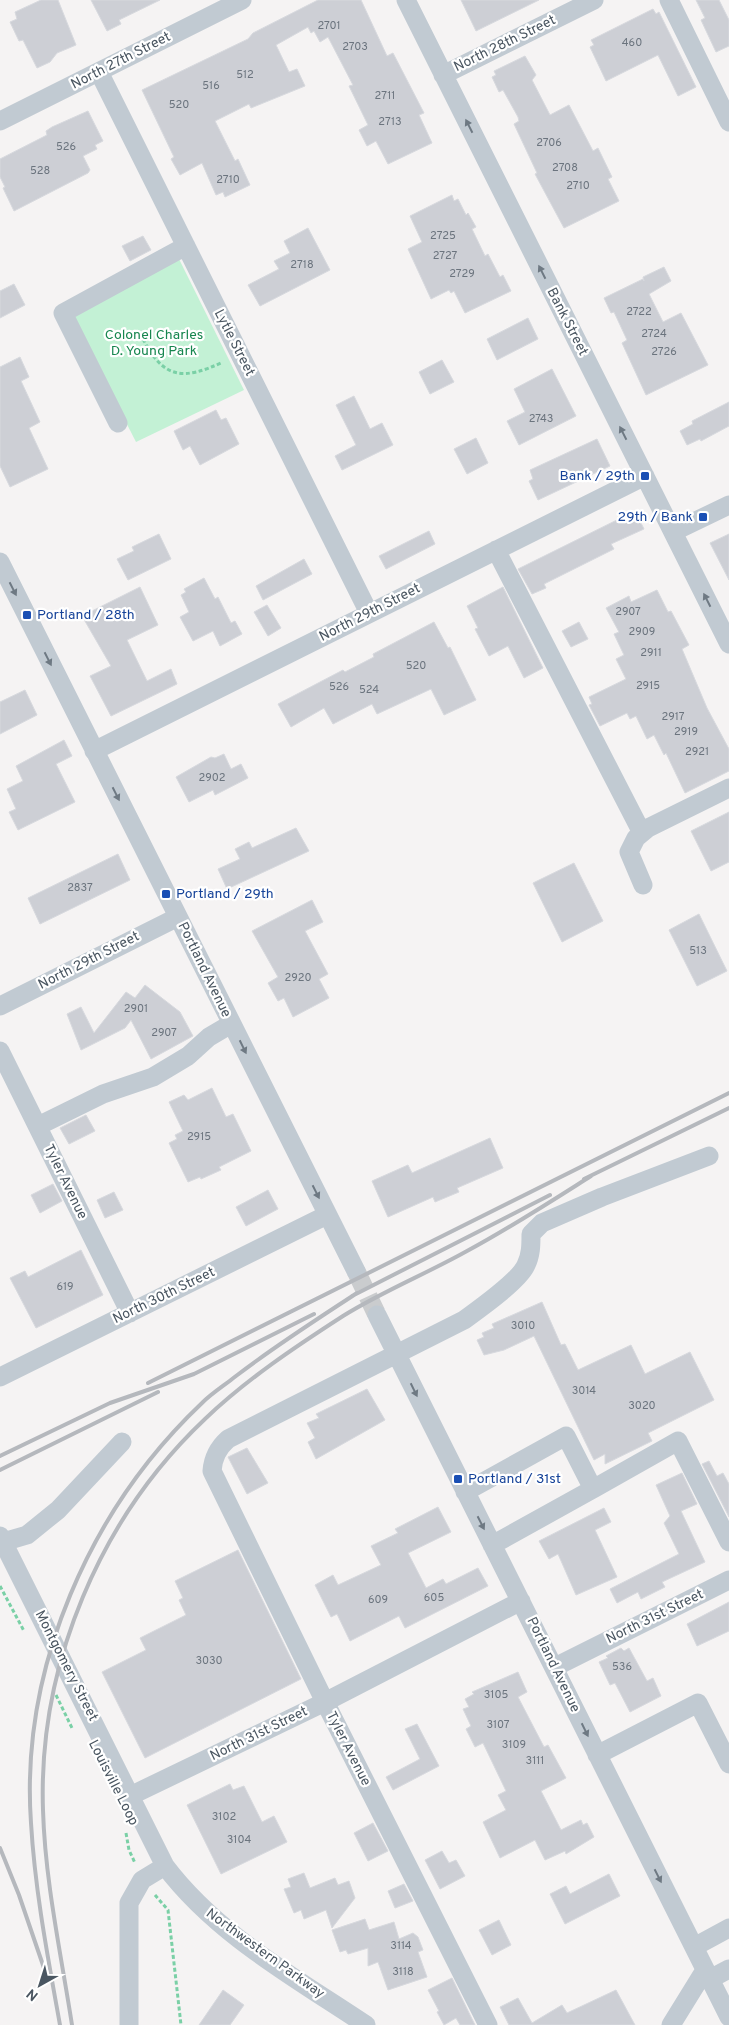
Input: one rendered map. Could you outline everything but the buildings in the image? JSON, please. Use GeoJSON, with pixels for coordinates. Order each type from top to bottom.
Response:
{"type":"FeatureCollection","features":[{"type":"Feature","properties":{"kind":"street","name":"North 27th Street"},"geometry":{"type":"LineString","coordinates":[[0,121],[242,0]]}},
{"type":"Feature","properties":{"kind":"street","name":"Bank Street"},"geometry":{"type":"LineString","coordinates":[[406,0],[729,644]]}},
{"type":"Feature","properties":{"kind":"street","name":"North 28th Street"},"geometry":{"type":"LineString","coordinates":[[443,75],[594,0]]}},
{"type":"Feature","properties":{"kind":"street"},"geometry":{"type":"LineString","coordinates":[[669,0],[729,122]]}},
{"type":"Feature","properties":{"kind":"street","name":"Lytle Street"},"geometry":{"type":"LineString","coordinates":[[99,72],[370,614]]}},
{"type":"Feature","properties":{"kind":"street"},"geometry":{"type":"LineString","coordinates":[[118,423],[63,313],[186,246]]}},
{"type":"Feature","properties":{"kind":"street","name":"North 29th Street"},"geometry":{"type":"LineString","coordinates":[[94,751],[645,476]]}},
{"type":"Feature","properties":{"kind":"street"},"geometry":{"type":"LineString","coordinates":[[673,532],[729,505]]}},
{"type":"Feature","properties":{"kind":"street"},"geometry":{"type":"LineString","coordinates":[[496,550],[642,832]]}},
{"type":"Feature","properties":{"kind":"street","name":"Portland Avenue"},"geometry":{"type":"LineString","coordinates":[[0,562],[356,1271]]}},
{"type":"Feature","properties":{"kind":"street"},"geometry":{"type":"LineString","coordinates":[[643,885],[629,852],[636,838],[642,832],[729,788]]}},
{"type":"Feature","properties":{"kind":"street","name":"North 29th Street"},"geometry":{"type":"LineString","coordinates":[[0,1006],[178,917]]}},
{"type":"Feature","properties":{"kind":"street"},"geometry":{"type":"LineString","coordinates":[[38,1126],[103,1094],[153,1076],[188,1056],[209,1037],[231,1024]]}},
{"type":"Feature","properties":{"kind":"street","name":"Tyler Avenue"},"geometry":{"type":"LineString","coordinates":[[0,1050],[130,1313]]}},
{"type":"Feature","properties":{"kind":"street"},"geometry":{"type":"LineString","coordinates":[[396,1356],[464,1320],[493,1298],[526,1267],[531,1253],[531,1234],[542,1223],[602,1196],[710,1156]]}},
{"type":"Feature","properties":{"kind":"street","name":"North 30th Street"},"geometry":{"type":"LineString","coordinates":[[0,1377],[327,1215]]}},
{"type":"Feature","properties":{"kind":"street","name":"Portland Avenue"},"geometry":{"type":"LineString","coordinates":[[376,1315],[555,1667],[597,1755],[729,2017]]}},
{"type":"Feature","properties":{"kind":"street","name":"Tyler Avenue"},"geometry":{"type":"LineString","coordinates":[[396,1356],[228,1439],[219,1447],[213,1460],[212,1471],[325,1702],[488,2025]]}},
{"type":"Feature","properties":{"kind":"street"},"geometry":{"type":"LineString","coordinates":[[465,1492],[566,1436],[594,1489]]}},
{"type":"Feature","properties":{"kind":"street"},"geometry":{"type":"LineString","coordinates":[[492,1544],[678,1441],[729,1542]]}},
{"type":"Feature","properties":{"kind":"street"},"geometry":{"type":"LineString","coordinates":[[1,1540],[27,1535],[58,1510],[122,1442]]}},
{"type":"Feature","properties":{"kind":"street","name":"Montgomery Street"},"geometry":{"type":"LineString","coordinates":[[1,1540],[130,1796]]}},
{"type":"Feature","properties":{"kind":"street","name":"North 31st Street"},"geometry":{"type":"LineString","coordinates":[[555,1667],[729,1580]]}},
{"type":"Feature","properties":{"kind":"street","name":"North 31st Street"},"geometry":{"type":"LineString","coordinates":[[130,1796],[325,1702],[521,1601]]}},
{"type":"Feature","properties":{"kind":"street"},"geometry":{"type":"LineString","coordinates":[[597,1755],[698,1702],[729,1764]]}},
{"type":"Feature","properties":{"kind":"street","name":"Northwestern Parkway"},"geometry":{"type":"LineString","coordinates":[[130,1796],[165,1866],[183,1890],[219,1924],[366,2025]]}},
{"type":"Feature","properties":{"kind":"street"},"geometry":{"type":"LineString","coordinates":[[129,2025],[129,1903],[142,1880],[165,1866]]}},
{"type":"Feature","properties":{"kind":"street"},"geometry":{"type":"LineString","coordinates":[[694,1947],[729,1928]]}},
{"type":"Feature","properties":{"kind":"street"},"geometry":{"type":"LineString","coordinates":[[670,2025],[708,1975],[729,1969]]}},
{"type":"Feature","properties":{"kind":"path"},"geometry":{"type":"LineString","coordinates":[[143,339],[157,363],[179,375],[204,370],[223,362]]}},
{"type":"Feature","properties":{"kind":"path"},"geometry":{"type":"LineString","coordinates":[[0,1586],[25,1632]]}},
{"type":"Feature","properties":{"kind":"path","name":"Louisville Loop"},"geometry":{"type":"LineString","coordinates":[[54,1690],[74,1732]]}},
{"type":"Feature","properties":{"kind":"path","name":"Louisville Loop"},"geometry":{"type":"LineString","coordinates":[[126,1831],[129,1850],[142,1880],[168,1910],[181,2025]]}},
{"type":"Feature","properties":{"kind":"green space","name":"Colonel Charles D. Young Park"},"geometry":{"type":"Polygon","coordinates":[[[179,259],[244,390],[136,442],[72,316],[179,259]]]}},
{"type":"Feature","properties":{"kind":"tunnel"},"geometry":{"type":"LineString","coordinates":[[356,1271],[377,1315]]}},
{"type":"Feature","properties":{"kind":"railway"},"geometry":{"type":"LineString","coordinates":[[148,1383],[729,1093]]}},
{"type":"Feature","properties":{"kind":"railway"},"geometry":{"type":"LineString","coordinates":[[584,1179],[729,1108]]}},
{"type":"Feature","properties":{"kind":"railway"},"geometry":{"type":"LineString","coordinates":[[72,2025],[54,1918],[44,1837],[44,1756],[51,1702],[64,1649],[83,1597],[106,1548],[135,1501],[168,1458],[205,1419],[238,1390],[272,1364],[358,1307],[483,1242],[591,1176]]}},
{"type":"Feature","properties":{"kind":"railway"},"geometry":{"type":"LineString","coordinates":[[352,1296],[550,1195]]}},
{"type":"Feature","properties":{"kind":"railway"},"geometry":{"type":"LineString","coordinates":[[60,2025],[42,1924],[36,1874],[31,1823],[31,1765],[37,1707],[51,1650],[70,1595],[96,1542],[126,1492],[162,1445],[214,1392],[296,1333],[357,1293]]}},
{"type":"Feature","properties":{"kind":"railway"},"geometry":{"type":"LineString","coordinates":[[0,1456],[110,1403],[194,1374],[314,1314]]}},
{"type":"Feature","properties":{"kind":"railway"},"geometry":{"type":"LineString","coordinates":[[0,1470],[158,1392]]}},
{"type":"Feature","properties":{"kind":"railway"},"geometry":{"type":"LineString","coordinates":[[0,1848],[19,1895],[46,1974]]}},
{"type":"Feature","properties":{"kind":"place","name":"Bank / 29th"},"geometry":{"type":"Point","coordinates":[645,476]}},
{"type":"Feature","properties":{"kind":"place","name":"29th / Bank"},"geometry":{"type":"Point","coordinates":[703,517]}},
{"type":"Feature","properties":{"kind":"place","name":"Portland / 28th"},"geometry":{"type":"Point","coordinates":[27,615]}},
{"type":"Feature","properties":{"kind":"place","name":"Portland / 29th"},"geometry":{"type":"Point","coordinates":[166,894]}},
{"type":"Feature","properties":{"kind":"place","name":"Portland / 31st"},"geometry":{"type":"Point","coordinates":[458,1479]}}]}
